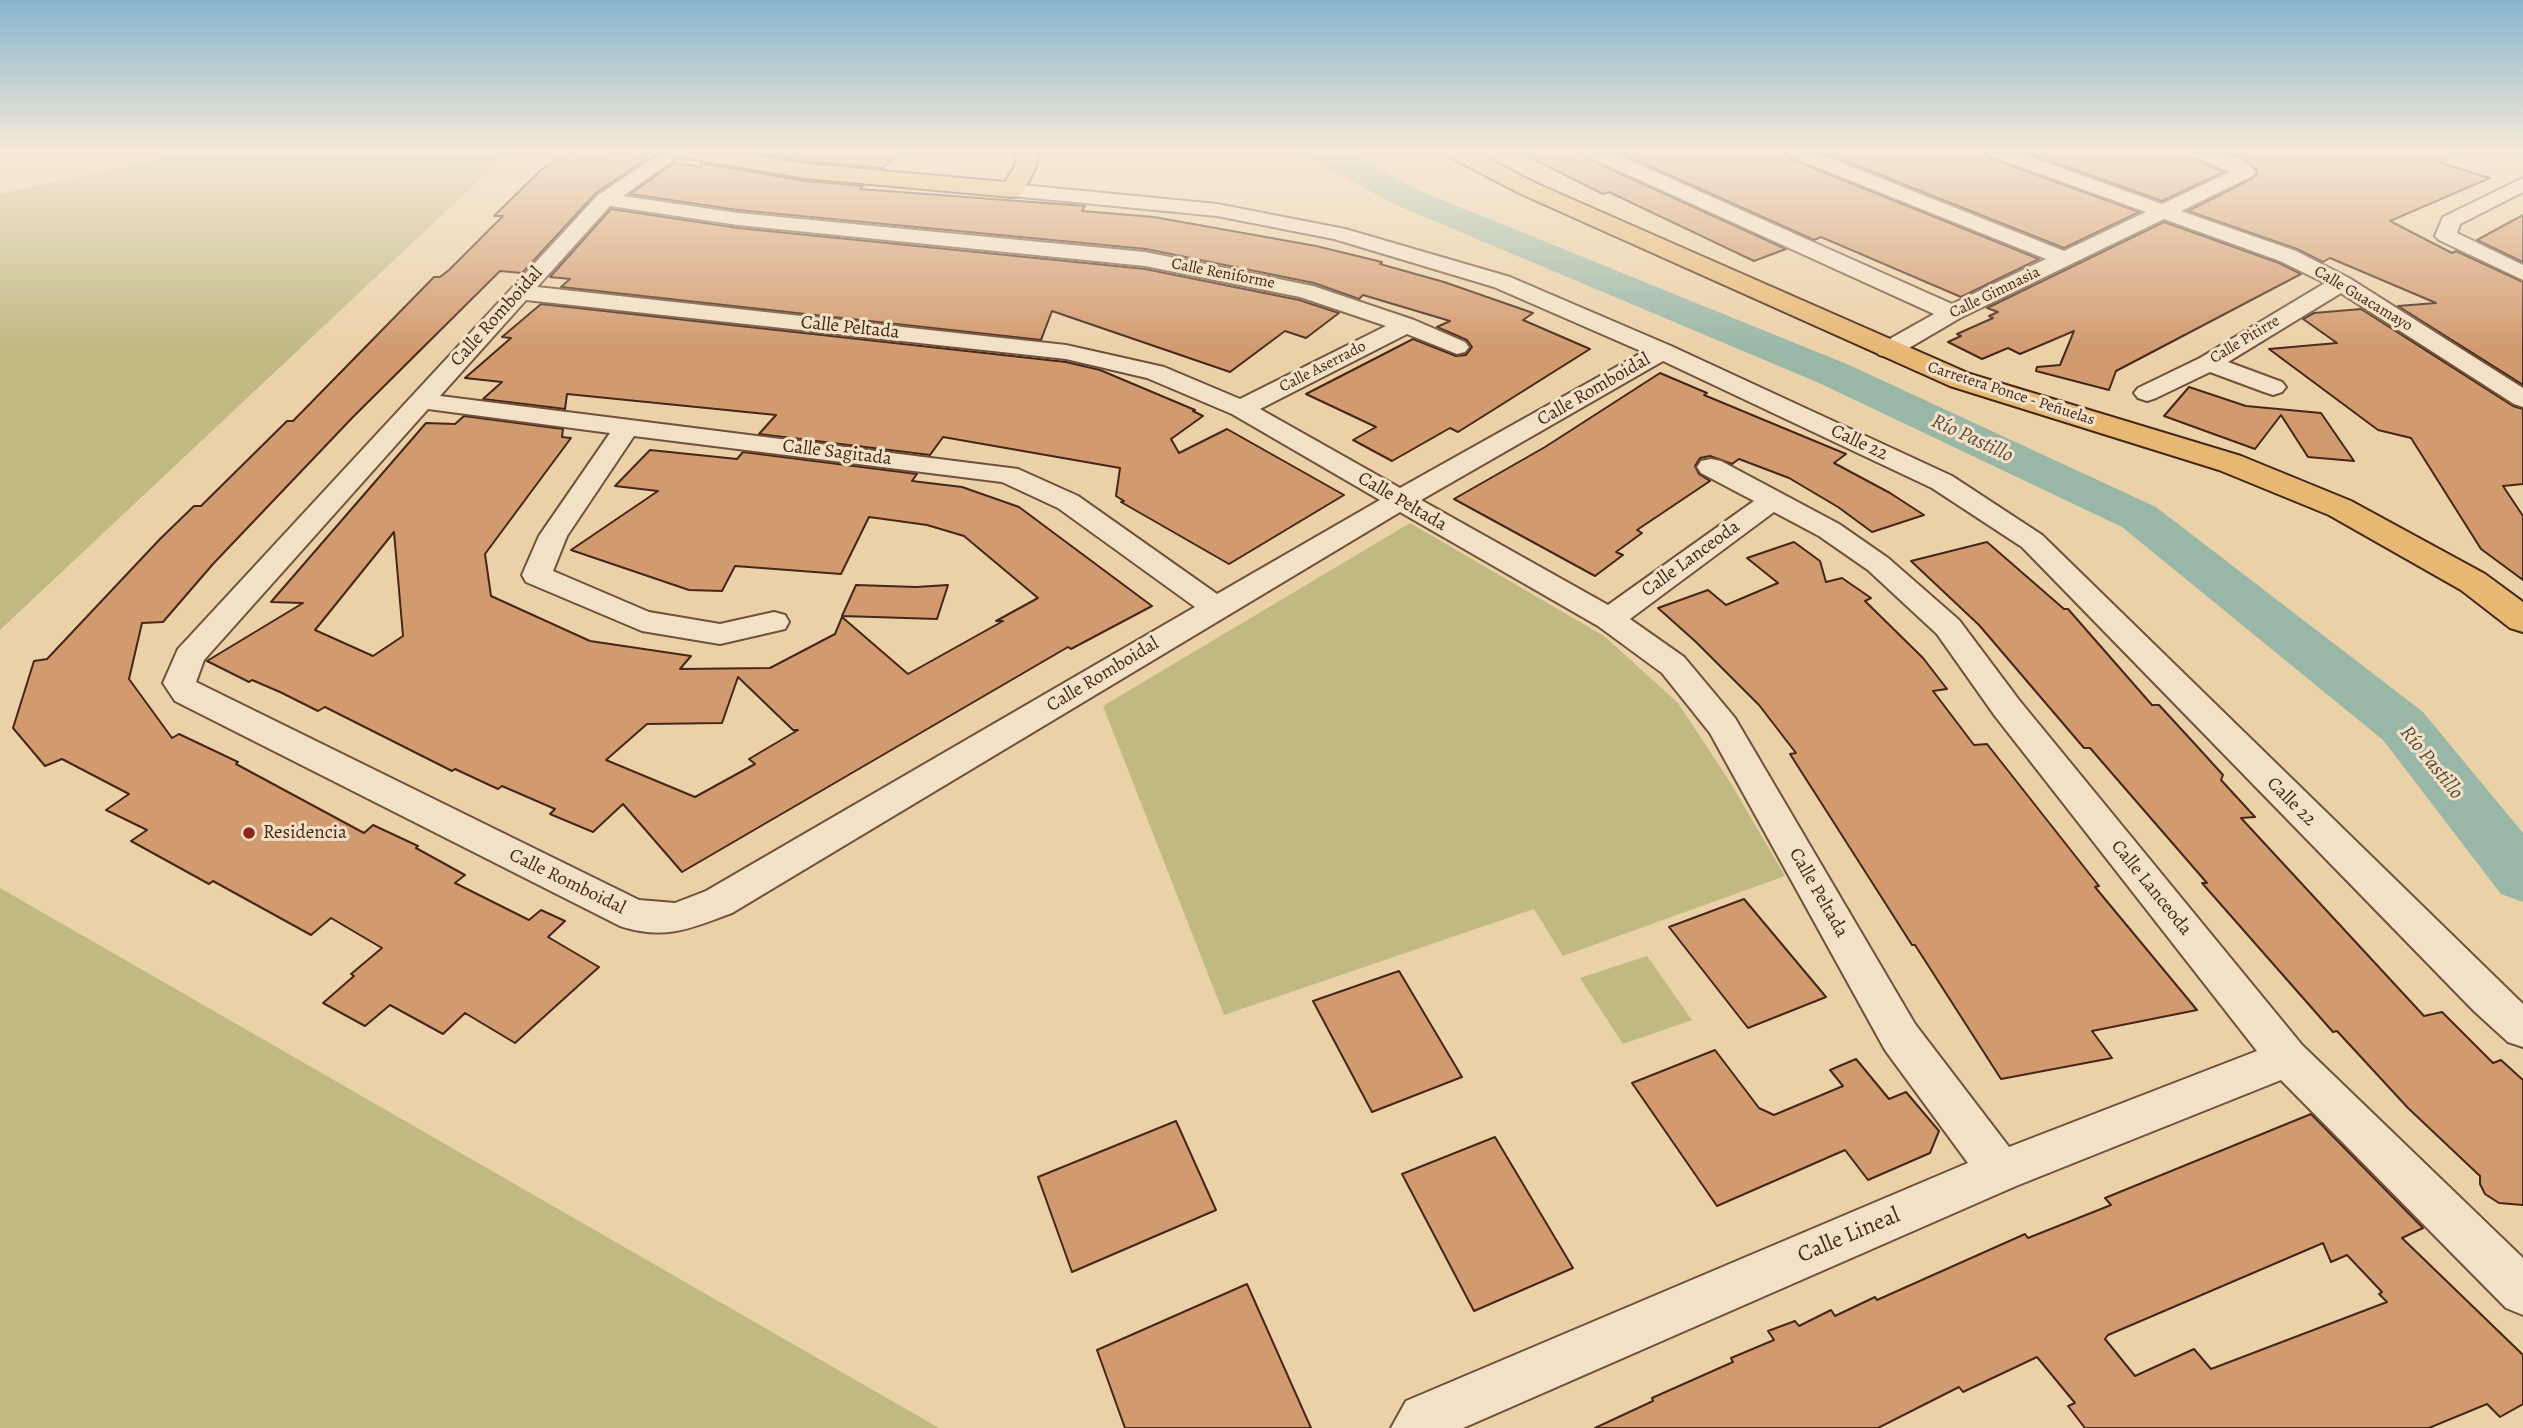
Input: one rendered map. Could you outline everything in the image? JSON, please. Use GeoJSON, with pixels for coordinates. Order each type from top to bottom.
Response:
{"type":"FeatureCollection","features":[{"type":"Feature","properties":{"kind":"main road","name":"Carretera Ponce - Peñuelas"},"geometry":{"type":"LineString","coordinates":[[1593,218],[1959,380],[2230,463],[2340,508],[2473,582],[2523,620]]}},
{"type":"Feature","properties":{"kind":"street","name":"Calle Romboidal"},"geometry":{"type":"LineString","coordinates":[[588,218],[189,656],[179,683],[187,693],[634,915],[676,918],[719,902],[1398,501],[1662,351]]}},
{"type":"Feature","properties":{"kind":"street","name":"Calle Reniforme"},"geometry":{"type":"LineString","coordinates":[[729,218],[1145,258],[1306,291],[1406,325],[1457,347]]}},
{"type":"Feature","properties":{"kind":"street","name":"Calle 22"},"geometry":{"type":"LineString","coordinates":[[1257,218],[1338,233],[1502,282],[1662,351],[1942,482],[2032,541],[2488,999],[2523,1029]]}},
{"type":"Feature","properties":{"kind":"street"},"geometry":{"type":"LineString","coordinates":[[1740,218],[1952,313]]}},
{"type":"Feature","properties":{"kind":"street"},"geometry":{"type":"LineString","coordinates":[[1960,218],[2065,260]]}},
{"type":"Feature","properties":{"kind":"street","name":"Calle Gimnasia"},"geometry":{"type":"LineString","coordinates":[[1888,350],[1952,313],[2151,218]]}},
{"type":"Feature","properties":{"kind":"street","name":"Calle Guacamayo"},"geometry":{"type":"LineString","coordinates":[[2178,218],[2288,256],[2341,283],[2523,399]]}},
{"type":"Feature","properties":{"kind":"street"},"geometry":{"type":"LineString","coordinates":[[2457,218],[2450,221],[2446,236],[2523,273]]}},
{"type":"Feature","properties":{"kind":"street","name":"Calle Pitirre"},"geometry":{"type":"LineString","coordinates":[[2147,393],[2209,363],[2341,283]]}},
{"type":"Feature","properties":{"kind":"street","name":"Calle Peltada"},"geometry":{"type":"LineString","coordinates":[[519,292],[1066,352],[1155,372],[1241,409],[1609,619],[1673,666],[1723,726],[1900,1037],[2000,1171]]}},
{"type":"Feature","properties":{"kind":"street","name":"Calle Aserrado"},"geometry":{"type":"LineString","coordinates":[[1241,409],[1406,325]]}},
{"type":"Feature","properties":{"kind":"street"},"geometry":{"type":"LineString","coordinates":[[2209,363],[2273,387]]}},
{"type":"Feature","properties":{"kind":"street","name":"Calle Sagitada"},"geometry":{"type":"LineString","coordinates":[[421,401],[1008,475],[1068,502],[1216,608]]}},
{"type":"Feature","properties":{"kind":"street"},"geometry":{"type":"LineString","coordinates":[[628,426],[553,536],[537,575],[642,621],[720,634],[774,622]]}},
{"type":"Feature","properties":{"kind":"street","name":"Calle Lanceoda"},"geometry":{"type":"LineString","coordinates":[[1711,467],[1829,530],[1878,564],[1948,627],[2007,708],[2287,1058],[2523,1291]]}},
{"type":"Feature","properties":{"kind":"street","name":"Calle Lanceoda"},"geometry":{"type":"LineString","coordinates":[[1609,619],[1773,500]]}},
{"type":"Feature","properties":{"kind":"street","name":"Calle Lineal"},"geometry":{"type":"LineString","coordinates":[[1417,1428],[1424,1419],[2000,1171],[2287,1058]]}},
{"type":"Feature","properties":{"kind":"shaded area"},"geometry":{"type":"Polygon","coordinates":[[[0,218],[439,218],[0,630],[0,218]]]}},
{"type":"Feature","properties":{"kind":"shaded area"},"geometry":{"type":"Polygon","coordinates":[[[1410,523],[1604,636],[1678,703],[1730,782],[1785,876],[1563,956],[1534,909],[1224,1015],[1103,706],[1410,523]]]}},
{"type":"Feature","properties":{"kind":"shaded area"},"geometry":{"type":"Polygon","coordinates":[[[0,888],[939,1428],[0,1428],[0,888]]]}},
{"type":"Feature","properties":{"kind":"shaded area"},"geometry":{"type":"Polygon","coordinates":[[[1647,956],[1692,1020],[1623,1044],[1580,978],[1647,956]]]}},
{"type":"Feature","properties":{"kind":"building"},"geometry":{"type":"Polygon","coordinates":[[[501,218],[573,218],[522,273],[500,271],[352,418],[213,564],[163,622],[142,623],[129,679],[172,738],[179,734],[238,762],[236,764],[364,833],[373,825],[418,846],[416,848],[465,875],[455,883],[529,920],[541,910],[565,921],[548,937],[599,967],[515,1043],[465,1013],[443,1034],[390,1005],[365,1026],[323,1003],[354,976],[351,974],[382,948],[331,918],[311,935],[213,881],[209,884],[131,841],[147,830],[106,810],[129,794],[62,759],[45,766],[13,728],[34,661],[47,659],[194,506],[201,506],[287,421],[293,421],[434,277],[440,277],[501,218]]]}},
{"type":"Feature","properties":{"kind":"building"},"geometry":{"type":"Polygon","coordinates":[[[603,218],[669,218],[738,228],[1145,269],[1299,300],[1339,313],[1306,338],[1285,331],[1230,372],[1052,311],[1041,340],[561,287],[570,279],[550,277],[603,218]]]}},
{"type":"Feature","properties":{"kind":"building"},"geometry":{"type":"Polygon","coordinates":[[[818,218],[1158,218],[1316,246],[1382,262],[1380,264],[1444,282],[1533,313],[1523,320],[1590,349],[1458,432],[1450,428],[1392,461],[1353,440],[1376,427],[1306,394],[1413,339],[1456,356],[1466,355],[1472,347],[1467,340],[1437,327],[1450,321],[1363,295],[1359,299],[1314,283],[1146,249],[818,218]]]}},
{"type":"Feature","properties":{"kind":"building"},"geometry":{"type":"Polygon","coordinates":[[[1663,218],[1717,218],[1786,249],[1754,261],[1663,218]]]}},
{"type":"Feature","properties":{"kind":"building"},"geometry":{"type":"Polygon","coordinates":[[[1764,218],[1936,218],[2039,259],[1961,297],[1821,237],[1814,240],[1764,218]]]}},
{"type":"Feature","properties":{"kind":"building"},"geometry":{"type":"Polygon","coordinates":[[[1988,218],[2127,218],[2064,248],[1988,218]]]}},
{"type":"Feature","properties":{"kind":"building"},"geometry":{"type":"Polygon","coordinates":[[[2207,218],[2398,218],[2390,221],[2452,253],[2456,251],[2523,282],[2523,385],[2398,306],[2436,303],[2330,258],[2323,262],[2297,249],[2207,218]]]}},
{"type":"Feature","properties":{"kind":"building"},"geometry":{"type":"Polygon","coordinates":[[[2518,218],[2523,218],[2523,262],[2477,240],[2518,218]]]}},
{"type":"Feature","properties":{"kind":"building"},"geometry":{"type":"Polygon","coordinates":[[[2164,222],[2279,263],[2301,274],[2116,371],[2109,390],[2036,371],[2037,367],[2060,365],[2074,331],[2020,354],[2008,348],[1982,359],[1948,342],[1961,336],[1957,334],[1993,318],[1989,316],[1998,312],[1987,308],[2164,222]]]}},
{"type":"Feature","properties":{"kind":"building"},"geometry":{"type":"Polygon","coordinates":[[[541,304],[1066,362],[1100,370],[1195,410],[1193,411],[1203,416],[1171,439],[1179,453],[1227,429],[1344,495],[1229,564],[1121,502],[1124,501],[1116,496],[1120,468],[943,437],[930,455],[759,434],[776,415],[567,394],[565,409],[483,399],[502,382],[465,378],[511,338],[502,337],[541,304]]]}},
{"type":"Feature","properties":{"kind":"building"},"geometry":{"type":"Polygon","coordinates":[[[2361,309],[2513,406],[2523,409],[2523,484],[2503,486],[2523,516],[2523,580],[2481,549],[2411,438],[2378,430],[2269,349],[2337,343],[2303,319],[2314,313],[2361,309]]]}},
{"type":"Feature","properties":{"kind":"building"},"geometry":{"type":"Polygon","coordinates":[[[1660,373],[1707,393],[1704,395],[1846,454],[1834,463],[1924,515],[1872,532],[1838,507],[1789,478],[1739,459],[1732,464],[1710,456],[1700,458],[1695,466],[1699,474],[1710,481],[1637,530],[1642,533],[1616,552],[1623,555],[1595,576],[1454,499],[1545,447],[1660,373]]]}},
{"type":"Feature","properties":{"kind":"building"},"geometry":{"type":"Polygon","coordinates":[[[2189,387],[2246,406],[2321,413],[2354,461],[2308,457],[2281,415],[2255,449],[2164,416],[2189,387]]]}},
{"type":"Feature","properties":{"kind":"building"},"geometry":{"type":"Polygon","coordinates":[[[464,416],[563,429],[562,437],[571,438],[485,554],[491,596],[590,641],[691,656],[680,669],[770,668],[835,634],[842,617],[908,674],[1003,621],[996,621],[1038,598],[964,536],[927,525],[869,517],[841,574],[735,566],[722,591],[689,590],[571,550],[658,491],[615,486],[650,450],[737,459],[743,452],[917,474],[912,481],[962,487],[1019,507],[1152,606],[1071,649],[1068,647],[682,872],[623,804],[593,832],[550,814],[555,809],[502,786],[498,789],[455,769],[452,771],[325,707],[318,711],[207,661],[303,603],[271,602],[426,423],[455,424],[464,416]],[[394,532],[315,630],[373,656],[403,636],[394,532]],[[738,677],[722,723],[647,724],[606,760],[695,797],[755,764],[749,759],[798,730],[793,730],[738,677]]]}},
{"type":"Feature","properties":{"kind":"building"},"geometry":{"type":"Polygon","coordinates":[[[1794,542],[1820,561],[1826,582],[1842,578],[1871,598],[1865,601],[1923,658],[1947,689],[1933,691],[1974,745],[1987,744],[2099,886],[2095,887],[2197,1010],[2092,1031],[2112,1058],[2001,1079],[1790,754],[1796,753],[1759,705],[1658,608],[1708,590],[1726,605],[1778,583],[1747,558],[1794,542]]]}},
{"type":"Feature","properties":{"kind":"building"},"geometry":{"type":"Polygon","coordinates":[[[1987,542],[2064,609],[2068,609],[2152,705],[2159,705],[2223,775],[2221,780],[2255,817],[2241,818],[2424,1016],[2442,1012],[2493,1063],[2501,1060],[2523,1080],[2523,1205],[2499,1203],[2485,1194],[2480,1184],[2480,1176],[2408,1108],[2337,1031],[2333,1032],[2202,883],[2207,883],[2090,748],[2084,748],[1979,625],[1911,561],[1987,542]]]}},
{"type":"Feature","properties":{"kind":"building"},"geometry":{"type":"Polygon","coordinates":[[[856,585],[948,585],[937,619],[842,616],[856,585]]]}},
{"type":"Feature","properties":{"kind":"building"},"geometry":{"type":"Polygon","coordinates":[[[1744,899],[1826,997],[1748,1028],[1669,927],[1744,899]]]}},
{"type":"Feature","properties":{"kind":"building"},"geometry":{"type":"Polygon","coordinates":[[[1399,971],[1462,1077],[1372,1112],[1313,1001],[1399,971]]]}},
{"type":"Feature","properties":{"kind":"building"},"geometry":{"type":"Polygon","coordinates":[[[1715,1050],[1759,1108],[1774,1115],[1843,1086],[1830,1070],[1856,1059],[1889,1099],[1906,1092],[1939,1131],[1930,1153],[1868,1180],[1845,1150],[1717,1206],[1632,1083],[1715,1050]]]}},
{"type":"Feature","properties":{"kind":"building"},"geometry":{"type":"Polygon","coordinates":[[[2311,1114],[2423,1228],[2402,1238],[2523,1355],[2523,1404],[2500,1417],[2487,1404],[2429,1428],[2085,1428],[2068,1406],[2075,1403],[2037,1357],[1963,1392],[1959,1387],[1878,1428],[1595,1428],[1653,1401],[1652,1398],[1733,1362],[1731,1358],[1774,1340],[1768,1331],[1795,1321],[1799,1326],[1831,1310],[1835,1316],[1875,1297],[1877,1300],[2025,1234],[2028,1238],[2111,1205],[2105,1198],[2311,1114]],[[2323,1243],[2108,1335],[2105,1339],[2135,1376],[2194,1349],[2211,1369],[2387,1302],[2379,1294],[2382,1292],[2347,1255],[2331,1262],[2323,1243]]]}},
{"type":"Feature","properties":{"kind":"building"},"geometry":{"type":"Polygon","coordinates":[[[1176,1121],[1216,1210],[1072,1272],[1038,1177],[1176,1121]]]}},
{"type":"Feature","properties":{"kind":"building"},"geometry":{"type":"Polygon","coordinates":[[[1495,1137],[1573,1268],[1474,1311],[1402,1174],[1495,1137]]]}},
{"type":"Feature","properties":{"kind":"building"},"geometry":{"type":"Polygon","coordinates":[[[1247,1284],[1311,1428],[1125,1428],[1097,1350],[1247,1284]]]}},
{"type":"Feature","properties":{"kind":"waterway","name":"Río Pastillo"},"geometry":{"type":"LineString","coordinates":[[1456,218],[1834,374],[2139,517],[2403,726],[2523,877]]}},
{"type":"Feature","properties":{"kind":"place","name":"Residencia"},"geometry":{"type":"Point","coordinates":[249,833]}}]}
